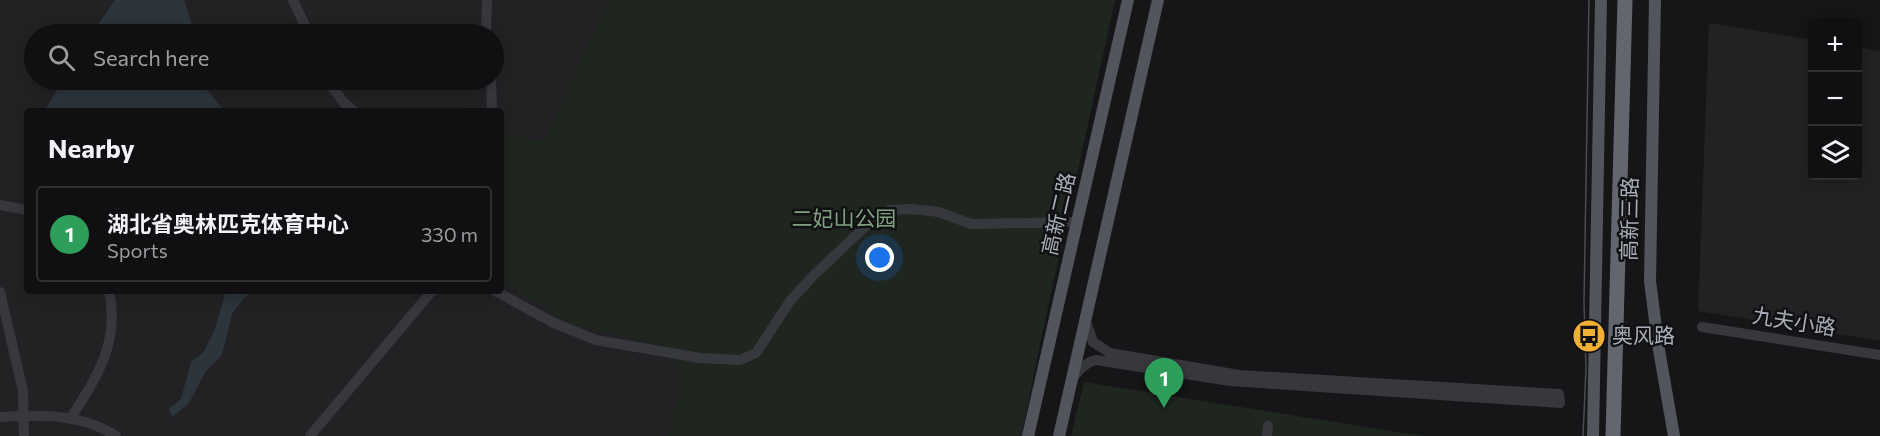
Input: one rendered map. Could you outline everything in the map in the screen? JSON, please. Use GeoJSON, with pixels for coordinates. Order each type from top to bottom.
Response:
{"type":"FeatureCollection","features":[{"type":"Feature","properties":{"kind":"highway","name":"高新三路"},"geometry":{"type":"LineString","coordinates":[[1613,436],[1624,0]]}},
{"type":"Feature","properties":{"kind":"highway","name":"高新三路"},"geometry":{"type":"LineString","coordinates":[[1624,436],[1634,0]]}},
{"type":"Feature","properties":{"kind":"main road","name":"高新二路"},"geometry":{"type":"LineString","coordinates":[[1028,436],[1128,0]]}},
{"type":"Feature","properties":{"kind":"main road"},"geometry":{"type":"LineString","coordinates":[[1059,436],[1158,0]]}},
{"type":"Feature","properties":{"kind":"main road","name":"高新三路"},"geometry":{"type":"LineString","coordinates":[[1593,436],[1601,0]]}},
{"type":"Feature","properties":{"kind":"main road","name":"高新三路"},"geometry":{"type":"LineString","coordinates":[[1655,0],[1650,281],[1674,436]]}},
{"type":"Feature","properties":{"kind":"street"},"geometry":{"type":"LineString","coordinates":[[293,0],[304,24]]}},
{"type":"Feature","properties":{"kind":"street"},"geometry":{"type":"LineString","coordinates":[[486,24],[487,0]]}},
{"type":"Feature","properties":{"kind":"street"},"geometry":{"type":"LineString","coordinates":[[335,90],[351,108]]}},
{"type":"Feature","properties":{"kind":"street"},"geometry":{"type":"LineString","coordinates":[[491,90],[492,108]]}},
{"type":"Feature","properties":{"kind":"street"},"geometry":{"type":"LineString","coordinates":[[0,206],[24,210]]}},
{"type":"Feature","properties":{"kind":"street"},"geometry":{"type":"LineString","coordinates":[[501,294],[554,323],[596,340],[700,358],[740,360],[756,353],[790,301],[813,276],[870,222],[890,210],[912,208],[939,213],[971,224],[1078,222]]}},
{"type":"Feature","properties":{"kind":"street"},"geometry":{"type":"LineString","coordinates":[[0,292],[23,391],[24,436]]}},
{"type":"Feature","properties":{"kind":"street"},"geometry":{"type":"LineString","coordinates":[[70,418],[93,382],[109,348],[112,309],[110,294]]}},
{"type":"Feature","properties":{"kind":"street"},"geometry":{"type":"LineString","coordinates":[[310,436],[429,294]]}},
{"type":"Feature","properties":{"kind":"street"},"geometry":{"type":"LineString","coordinates":[[1072,381],[1080,369],[1088,362],[1096,360],[1230,381],[1560,403],[1559,394],[1239,375],[1190,367],[1110,353],[1093,342],[1086,322]]}},
{"type":"Feature","properties":{"kind":"street","name":"九夫小路"},"geometry":{"type":"LineString","coordinates":[[1702,327],[1880,355]]}},
{"type":"Feature","properties":{"kind":"street"},"geometry":{"type":"LineString","coordinates":[[0,417],[42,415],[70,418],[116,436]]}},
{"type":"Feature","properties":{"kind":"shaded area","name":"二妃山公园"},"geometry":{"type":"Polygon","coordinates":[[[0,0],[1107,0],[1022,436],[0,436],[0,0]]]}},
{"type":"Feature","properties":{"kind":"shaded area"},"geometry":{"type":"Polygon","coordinates":[[[115,0],[184,0],[192,24],[99,24],[115,0]]]}},
{"type":"Feature","properties":{"kind":"shaded area"},"geometry":{"type":"Polygon","coordinates":[[[1709,23],[1808,39],[1808,180],[1862,180],[1862,48],[1880,51],[1880,341],[1698,311],[1709,23]]]}},
{"type":"Feature","properties":{"kind":"shaded area"},"geometry":{"type":"Polygon","coordinates":[[[58,90],[206,90],[222,108],[46,108],[58,90]]]}},
{"type":"Feature","properties":{"kind":"shaded area"},"geometry":{"type":"Polygon","coordinates":[[[225,294],[249,294],[232,314],[222,355],[206,371],[189,403],[172,417],[169,409],[181,399],[191,362],[204,352],[215,329],[225,294]]]}},
{"type":"Feature","properties":{"kind":"green space","name":"二妃山公园"},"geometry":{"type":"Polygon","coordinates":[[[608,0],[1115,0],[1020,436],[668,436],[683,375],[662,345],[572,324],[504,283],[504,138],[505,135],[544,141],[608,0]]]}},
{"type":"Feature","properties":{"kind":"green space"},"geometry":{"type":"Polygon","coordinates":[[[1084,382],[1423,436],[1071,436],[1084,382]]]}},
{"type":"Feature","properties":{"kind":"tram line"},"geometry":{"type":"LineString","coordinates":[[1583,436],[1586,369],[1584,303],[1589,0]]}},
{"type":"Feature","properties":{"kind":"place","name":"奥风路"},"geometry":{"type":"Point","coordinates":[1589,336]}},
{"type":"Feature","properties":{"kind":"place","name":"湖北省奥林匹克体育中心"},"geometry":{"type":"Point","coordinates":[1164,408]}}]}
